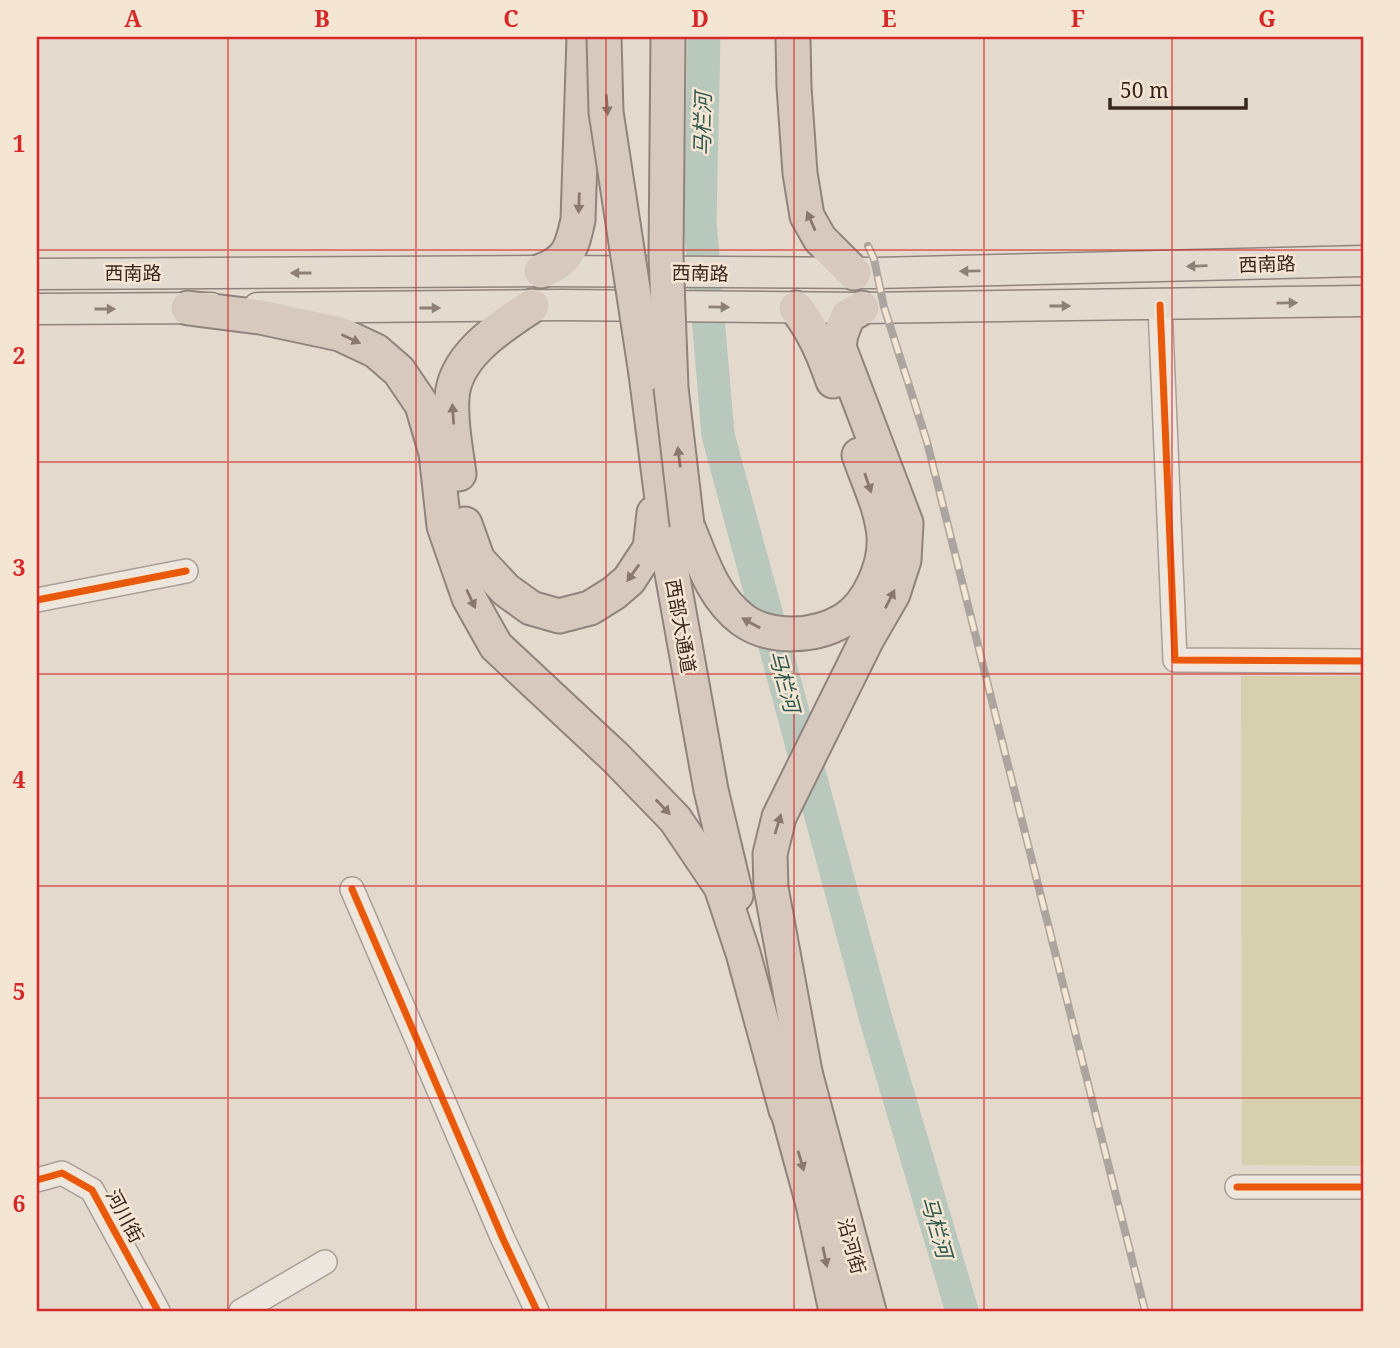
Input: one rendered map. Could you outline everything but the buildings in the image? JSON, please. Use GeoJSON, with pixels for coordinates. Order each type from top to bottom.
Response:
{"type":"FeatureCollection","features":[{"type":"Feature","properties":{"kind":"highway"},"geometry":{"type":"LineString","coordinates":[[541,271],[556,266],[566,257],[578,220],[584,37]]}},
{"type":"Feature","properties":{"kind":"highway"},"geometry":{"type":"LineString","coordinates":[[604,37],[607,112],[646,374]]}},
{"type":"Feature","properties":{"kind":"highway","name":"西部大通道"},"geometry":{"type":"LineString","coordinates":[[649,37],[646,374],[670,562],[711,790],[786,1110],[824,1192]]}},
{"type":"Feature","properties":{"kind":"highway","name":"西部大通道"},"geometry":{"type":"LineString","coordinates":[[668,37],[666,255],[671,388],[687,525],[730,786],[804,1072],[824,1192]]}},
{"type":"Feature","properties":{"kind":"highway"},"geometry":{"type":"LineString","coordinates":[[793,37],[794,99],[800,173],[807,216],[820,239],[854,273]]}},
{"type":"Feature","properties":{"kind":"highway"},"geometry":{"type":"LineString","coordinates":[[532,306],[489,334],[462,367],[452,396],[466,528],[478,560],[506,590],[531,608],[559,616],[590,608],[629,580],[650,548],[657,462]]}},
{"type":"Feature","properties":{"kind":"highway"},"geometry":{"type":"LineString","coordinates":[[188,308],[260,317],[340,334],[376,351],[399,371],[422,405],[436,453],[444,526],[469,598],[496,646],[616,758],[675,819],[721,887],[743,953],[786,1110]]}},
{"type":"Feature","properties":{"kind":"highway"},"geometry":{"type":"LineString","coordinates":[[687,525],[716,592],[743,620],[763,630],[791,634],[817,631],[844,620],[862,604],[881,563],[884,536],[880,516],[821,345],[789,308]]}},
{"type":"Feature","properties":{"kind":"highway"},"geometry":{"type":"LineString","coordinates":[[804,1072],[771,888],[769,854],[779,817],[867,639],[893,594],[904,560],[906,523],[839,347],[848,316],[862,308]]}},
{"type":"Feature","properties":{"kind":"highway","name":"沿河街"},"geometry":{"type":"LineString","coordinates":[[824,1192],[836,1311]]}},
{"type":"Feature","properties":{"kind":"highway","name":"沿河街"},"geometry":{"type":"LineString","coordinates":[[824,1192],[869,1311]]}},
{"type":"Feature","properties":{"kind":"main road","name":"西南路"},"geometry":{"type":"LineString","coordinates":[[37,274],[541,271],[785,274],[1363,261]]}},
{"type":"Feature","properties":{"kind":"main road","name":"西南路"},"geometry":{"type":"LineString","coordinates":[[37,309],[532,306],[862,308],[1363,301]]}},
{"type":"Feature","properties":{"kind":"street"},"geometry":{"type":"LineString","coordinates":[[1160,305],[1175,660],[1363,661]]}},
{"type":"Feature","properties":{"kind":"street"},"geometry":{"type":"LineString","coordinates":[[37,600],[186,571]]}},
{"type":"Feature","properties":{"kind":"street"},"geometry":{"type":"LineString","coordinates":[[352,889],[503,1239],[537,1311]]}},
{"type":"Feature","properties":{"kind":"street","name":"河川街"},"geometry":{"type":"LineString","coordinates":[[37,1180],[62,1173],[92,1190],[158,1311]]}},
{"type":"Feature","properties":{"kind":"street"},"geometry":{"type":"LineString","coordinates":[[1237,1187],[1363,1187]]}},
{"type":"Feature","properties":{"kind":"street"},"geometry":{"type":"LineString","coordinates":[[241,1311],[325,1262]]}},
{"type":"Feature","properties":{"kind":"shaded area"},"geometry":{"type":"Polygon","coordinates":[[[1241,676],[1363,676],[1363,1166],[1242,1165],[1241,676]]]}},
{"type":"Feature","properties":{"kind":"waterway","name":"马栏河"},"geometry":{"type":"LineString","coordinates":[[704,37],[700,222],[718,435],[875,1016],[962,1311]]}},
{"type":"Feature","properties":{"kind":"railway"},"geometry":{"type":"LineString","coordinates":[[868,246],[874,259],[884,307],[927,442],[1145,1311]]}},
{"type":"Feature","properties":{"kind":"cycle path"},"geometry":{"type":"LineString","coordinates":[[1160,305],[1175,660],[1363,661]]}},
{"type":"Feature","properties":{"kind":"cycle path"},"geometry":{"type":"LineString","coordinates":[[37,600],[186,571]]}},
{"type":"Feature","properties":{"kind":"cycle path"},"geometry":{"type":"LineString","coordinates":[[352,889],[503,1239],[537,1311]]}},
{"type":"Feature","properties":{"kind":"cycle path"},"geometry":{"type":"LineString","coordinates":[[37,1180],[62,1173],[92,1190],[158,1311]]}},
{"type":"Feature","properties":{"kind":"cycle path"},"geometry":{"type":"LineString","coordinates":[[1237,1187],[1363,1187]]}}]}
